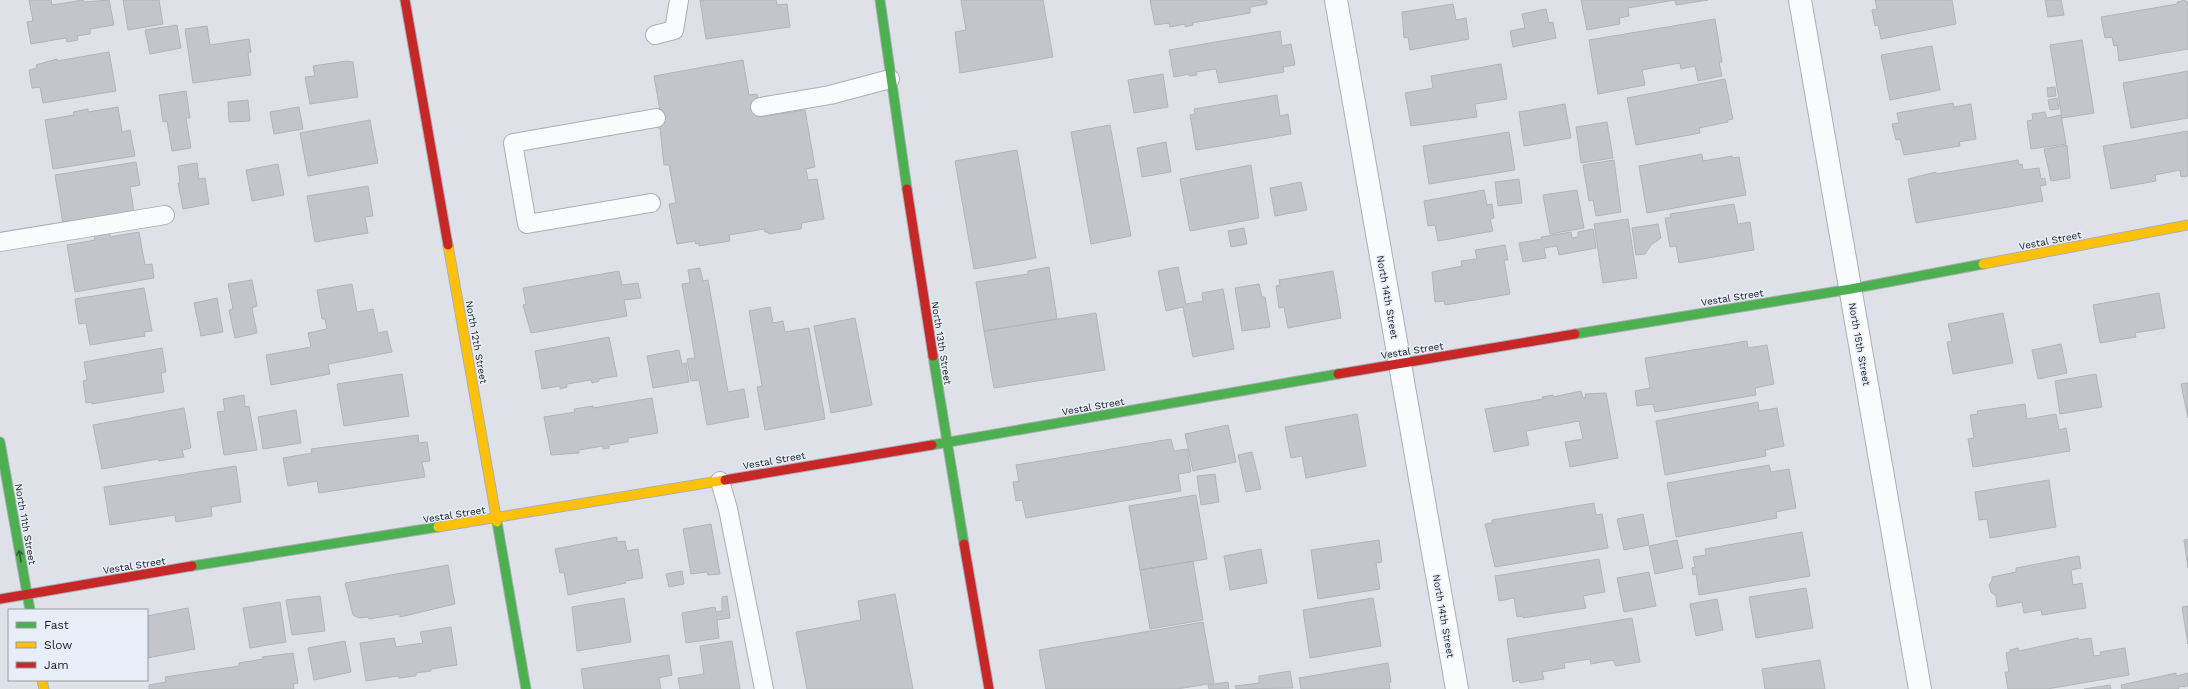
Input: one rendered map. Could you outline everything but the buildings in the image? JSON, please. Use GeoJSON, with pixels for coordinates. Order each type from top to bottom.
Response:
{"type":"FeatureCollection","features":[{"type":"Feature","properties":{"kind":"street","name":"North 12th Street"},"geometry":{"type":"LineString","coordinates":[[405,0],[526,689]]}},
{"type":"Feature","properties":{"kind":"street","name":"North 13th Street"},"geometry":{"type":"LineString","coordinates":[[880,0],[890,79],[947,442],[989,689]]}},
{"type":"Feature","properties":{"kind":"street","name":"North 14th Street"},"geometry":{"type":"LineString","coordinates":[[1336,0],[1457,689]]}},
{"type":"Feature","properties":{"kind":"street","name":"North 15th Street"},"geometry":{"type":"LineString","coordinates":[[1800,0],[1920,689]]}},
{"type":"Feature","properties":{"kind":"street","name":"Vestal Street"},"geometry":{"type":"LineString","coordinates":[[0,598],[720,481],[1400,363],[1850,289],[2188,225]]}},
{"type":"Feature","properties":{"kind":"street","name":"North 11th Street"},"geometry":{"type":"LineString","coordinates":[[0,442],[30,609]]}},
{"type":"Feature","properties":{"kind":"lane"},"geometry":{"type":"LineString","coordinates":[[655,35],[674,30],[679,0]]}},
{"type":"Feature","properties":{"kind":"lane"},"geometry":{"type":"LineString","coordinates":[[760,107],[830,95],[890,79]]}},
{"type":"Feature","properties":{"kind":"lane"},"geometry":{"type":"LineString","coordinates":[[651,202],[528,224],[513,143],[656,118]]}},
{"type":"Feature","properties":{"kind":"lane"},"geometry":{"type":"LineString","coordinates":[[0,242],[165,215]]}},
{"type":"Feature","properties":{"kind":"lane"},"geometry":{"type":"LineString","coordinates":[[720,481],[728,509],[764,689]]}},
{"type":"Feature","properties":{"kind":"traffic: fast"},"geometry":{"type":"LineString","coordinates":[[880,0],[907,189]]}},
{"type":"Feature","properties":{"kind":"traffic: fast"},"geometry":{"type":"LineString","coordinates":[[1575,334],[1851,289],[1983,264]]}},
{"type":"Feature","properties":{"kind":"traffic: fast"},"geometry":{"type":"LineString","coordinates":[[933,356],[964,544]]}},
{"type":"Feature","properties":{"kind":"traffic: fast"},"geometry":{"type":"LineString","coordinates":[[932,445],[1338,374]]}},
{"type":"Feature","properties":{"kind":"traffic: fast"},"geometry":{"type":"LineString","coordinates":[[0,442],[30,609]]}},
{"type":"Feature","properties":{"kind":"traffic: fast"},"geometry":{"type":"LineString","coordinates":[[497,522],[526,689]]}},
{"type":"Feature","properties":{"kind":"traffic: fast"},"geometry":{"type":"LineString","coordinates":[[192,566],[438,527]]}},
{"type":"Feature","properties":{"kind":"traffic: slow"},"geometry":{"type":"LineString","coordinates":[[1983,264],[2188,225]]}},
{"type":"Feature","properties":{"kind":"traffic: slow"},"geometry":{"type":"LineString","coordinates":[[448,245],[497,522]]}},
{"type":"Feature","properties":{"kind":"traffic: slow"},"geometry":{"type":"LineString","coordinates":[[438,527],[725,480]]}},
{"type":"Feature","properties":{"kind":"traffic: slow"},"geometry":{"type":"LineString","coordinates":[[42,681],[44,689]]}},
{"type":"Feature","properties":{"kind":"traffic: jam"},"geometry":{"type":"LineString","coordinates":[[405,0],[448,245]]}},
{"type":"Feature","properties":{"kind":"traffic: jam"},"geometry":{"type":"LineString","coordinates":[[907,189],[933,356]]}},
{"type":"Feature","properties":{"kind":"traffic: jam"},"geometry":{"type":"LineString","coordinates":[[1338,374],[1575,334]]}},
{"type":"Feature","properties":{"kind":"traffic: jam"},"geometry":{"type":"LineString","coordinates":[[725,480],[932,445]]}},
{"type":"Feature","properties":{"kind":"traffic: jam"},"geometry":{"type":"LineString","coordinates":[[964,544],[989,689]]}},
{"type":"Feature","properties":{"kind":"traffic: jam"},"geometry":{"type":"LineString","coordinates":[[0,599],[192,566]]}}]}
